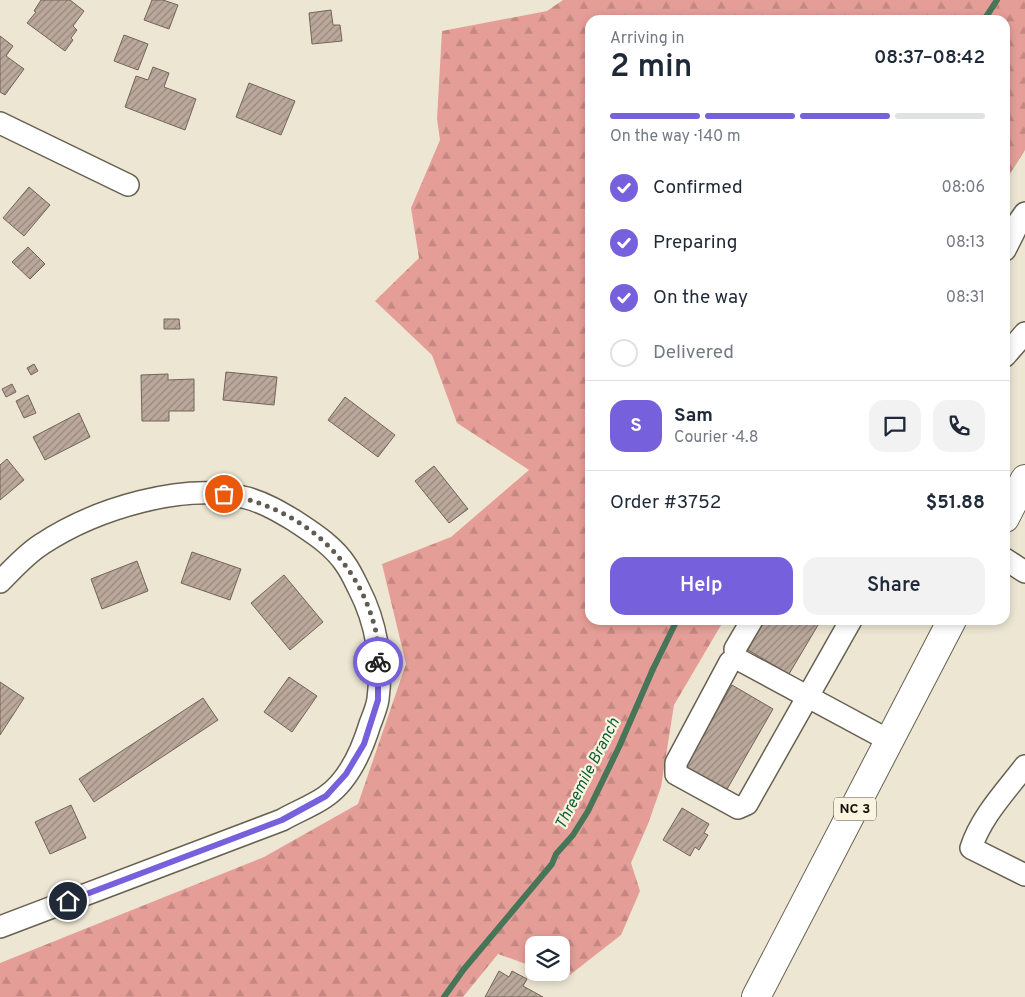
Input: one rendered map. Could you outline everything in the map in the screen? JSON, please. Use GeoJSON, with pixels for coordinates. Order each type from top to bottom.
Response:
{"type":"FeatureCollection","features":[{"type":"Feature","properties":{"kind":"main road"},"geometry":{"type":"LineString","coordinates":[[1010,508],[1025,479]]}},
{"type":"Feature","properties":{"kind":"main road","name":"NC 3"},"geometry":{"type":"LineString","coordinates":[[756,997],[949,625]]}},
{"type":"Feature","properties":{"kind":"street"},"geometry":{"type":"LineString","coordinates":[[0,123],[128,184]]}},
{"type":"Feature","properties":{"kind":"street"},"geometry":{"type":"LineString","coordinates":[[1010,240],[1025,213]]}},
{"type":"Feature","properties":{"kind":"street"},"geometry":{"type":"LineString","coordinates":[[1010,350],[1025,333]]}},
{"type":"Feature","properties":{"kind":"street"},"geometry":{"type":"LineString","coordinates":[[0,582],[42,544],[88,520],[142,500],[192,492],[248,498],[273,508],[319,536],[346,564],[368,607],[376,633],[379,670],[378,700],[364,744],[344,777],[326,796],[282,820],[0,927]]}},
{"type":"Feature","properties":{"kind":"street"},"geometry":{"type":"LineString","coordinates":[[1010,562],[1025,572]]}},
{"type":"Feature","properties":{"kind":"street"},"geometry":{"type":"LineString","coordinates":[[736,658],[735,649],[749,625]]}},
{"type":"Feature","properties":{"kind":"street"},"geometry":{"type":"LineString","coordinates":[[736,658],[730,662],[676,764],[676,774],[738,808],[747,804],[847,625]]}},
{"type":"Feature","properties":{"kind":"street"},"geometry":{"type":"LineString","coordinates":[[736,658],[890,741]]}},
{"type":"Feature","properties":{"kind":"street"},"geometry":{"type":"LineString","coordinates":[[1025,766],[992,807],[975,835],[971,848],[1025,875]]}},
{"type":"Feature","properties":{"kind":"green space"},"geometry":{"type":"Polygon","coordinates":[[[563,0],[1025,0],[1025,150],[1010,174],[1010,15],[585,15],[585,625],[721,625],[674,705],[661,787],[631,863],[640,891],[621,935],[570,975],[570,936],[525,936],[525,964],[498,954],[463,997],[0,997],[0,963],[264,857],[358,804],[406,664],[382,564],[451,537],[529,470],[457,423],[432,355],[375,301],[419,258],[411,208],[440,140],[437,119],[442,31],[547,11],[563,0]]]}},
{"type":"Feature","properties":{"kind":"building"},"geometry":{"type":"Polygon","coordinates":[[[41,0],[70,0],[84,11],[73,26],[77,30],[65,51],[27,23],[36,12],[34,11],[41,0]]]}},
{"type":"Feature","properties":{"kind":"building"},"geometry":{"type":"Polygon","coordinates":[[[152,0],[163,0],[178,5],[169,29],[144,20],[152,0]]]}},
{"type":"Feature","properties":{"kind":"building"},"geometry":{"type":"Polygon","coordinates":[[[331,10],[333,25],[340,25],[342,41],[312,44],[309,13],[331,10]]]}},
{"type":"Feature","properties":{"kind":"building"},"geometry":{"type":"Polygon","coordinates":[[[124,35],[148,44],[138,70],[114,61],[124,35]]]}},
{"type":"Feature","properties":{"kind":"building"},"geometry":{"type":"Polygon","coordinates":[[[0,36],[13,46],[6,56],[24,69],[5,95],[0,92],[0,36]]]}},
{"type":"Feature","properties":{"kind":"building"},"geometry":{"type":"Polygon","coordinates":[[[153,67],[169,73],[164,87],[196,99],[185,130],[125,107],[136,76],[148,80],[153,67]]]}},
{"type":"Feature","properties":{"kind":"building"},"geometry":{"type":"Polygon","coordinates":[[[249,83],[295,101],[281,135],[236,117],[249,83]]]}},
{"type":"Feature","properties":{"kind":"building"},"geometry":{"type":"Polygon","coordinates":[[[29,187],[50,205],[24,236],[3,218],[29,187]]]}},
{"type":"Feature","properties":{"kind":"building"},"geometry":{"type":"Polygon","coordinates":[[[28,247],[45,264],[30,279],[12,262],[28,247]]]}},
{"type":"Feature","properties":{"kind":"building"},"geometry":{"type":"Polygon","coordinates":[[[164,319],[179,319],[180,329],[164,329],[164,319]]]}},
{"type":"Feature","properties":{"kind":"building"},"geometry":{"type":"Polygon","coordinates":[[[34,364],[38,371],[31,375],[27,368],[34,364]]]}},
{"type":"Feature","properties":{"kind":"building"},"geometry":{"type":"Polygon","coordinates":[[[226,372],[277,377],[274,405],[223,400],[226,372]]]}},
{"type":"Feature","properties":{"kind":"building"},"geometry":{"type":"Polygon","coordinates":[[[168,374],[168,380],[194,379],[194,411],[169,411],[169,421],[142,421],[141,375],[168,374]]]}},
{"type":"Feature","properties":{"kind":"building"},"geometry":{"type":"Polygon","coordinates":[[[12,384],[16,392],[6,397],[2,389],[12,384]]]}},
{"type":"Feature","properties":{"kind":"building"},"geometry":{"type":"Polygon","coordinates":[[[28,395],[36,413],[24,418],[16,401],[28,395]]]}},
{"type":"Feature","properties":{"kind":"building"},"geometry":{"type":"Polygon","coordinates":[[[345,397],[395,435],[378,457],[328,420],[345,397]]]}},
{"type":"Feature","properties":{"kind":"building"},"geometry":{"type":"Polygon","coordinates":[[[79,413],[90,437],[45,460],[33,437],[79,413]]]}},
{"type":"Feature","properties":{"kind":"building"},"geometry":{"type":"Polygon","coordinates":[[[7,459],[24,480],[0,500],[0,465],[7,459]]]}},
{"type":"Feature","properties":{"kind":"building"},"geometry":{"type":"Polygon","coordinates":[[[434,466],[468,509],[449,523],[415,481],[434,466]]]}},
{"type":"Feature","properties":{"kind":"building"},"geometry":{"type":"Polygon","coordinates":[[[192,552],[241,569],[230,600],[181,583],[192,552]]]}},
{"type":"Feature","properties":{"kind":"building"},"geometry":{"type":"Polygon","coordinates":[[[137,561],[148,591],[102,609],[91,579],[137,561]]]}},
{"type":"Feature","properties":{"kind":"building"},"geometry":{"type":"Polygon","coordinates":[[[284,575],[323,622],[290,650],[251,603],[284,575]]]}},
{"type":"Feature","properties":{"kind":"building"},"geometry":{"type":"Polygon","coordinates":[[[762,625],[818,625],[789,674],[748,650],[751,645],[744,641],[750,631],[757,634],[762,625]]]}},
{"type":"Feature","properties":{"kind":"building"},"geometry":{"type":"Polygon","coordinates":[[[289,677],[317,696],[292,732],[264,712],[289,677]]]}},
{"type":"Feature","properties":{"kind":"building"},"geometry":{"type":"Polygon","coordinates":[[[0,682],[24,698],[0,735],[0,682]]]}},
{"type":"Feature","properties":{"kind":"building"},"geometry":{"type":"Polygon","coordinates":[[[732,685],[773,709],[726,791],[685,766],[732,685]]]}},
{"type":"Feature","properties":{"kind":"building"},"geometry":{"type":"Polygon","coordinates":[[[203,698],[218,720],[94,802],[79,779],[203,698]]]}},
{"type":"Feature","properties":{"kind":"building"},"geometry":{"type":"Polygon","coordinates":[[[71,805],[86,838],[50,854],[35,822],[71,805]]]}},
{"type":"Feature","properties":{"kind":"building"},"geometry":{"type":"Polygon","coordinates":[[[682,808],[709,824],[704,833],[708,835],[699,850],[695,847],[690,856],[663,840],[682,808]]]}},
{"type":"Feature","properties":{"kind":"building"},"geometry":{"type":"Polygon","coordinates":[[[499,971],[509,977],[512,971],[525,978],[526,981],[523,986],[543,997],[485,997],[499,971]]]}},
{"type":"Feature","properties":{"kind":"waterway","name":"Threemile Branch"},"geometry":{"type":"LineString","coordinates":[[987,15],[997,0]]}},
{"type":"Feature","properties":{"kind":"waterway","name":"Threemile Branch"},"geometry":{"type":"LineString","coordinates":[[444,997],[464,969],[552,864],[556,854],[573,835],[588,811],[675,625]]}},
{"type":"Feature","properties":{"kind":"way so far"},"geometry":{"type":"LineString","coordinates":[[224,494],[248,498],[273,508],[319,536],[346,564],[368,607],[376,633],[378,662]]}},
{"type":"Feature","properties":{"kind":"route"},"geometry":{"type":"LineString","coordinates":[[68,901],[282,820],[326,796],[339,784],[364,744],[378,700],[378,662]]}}]}
